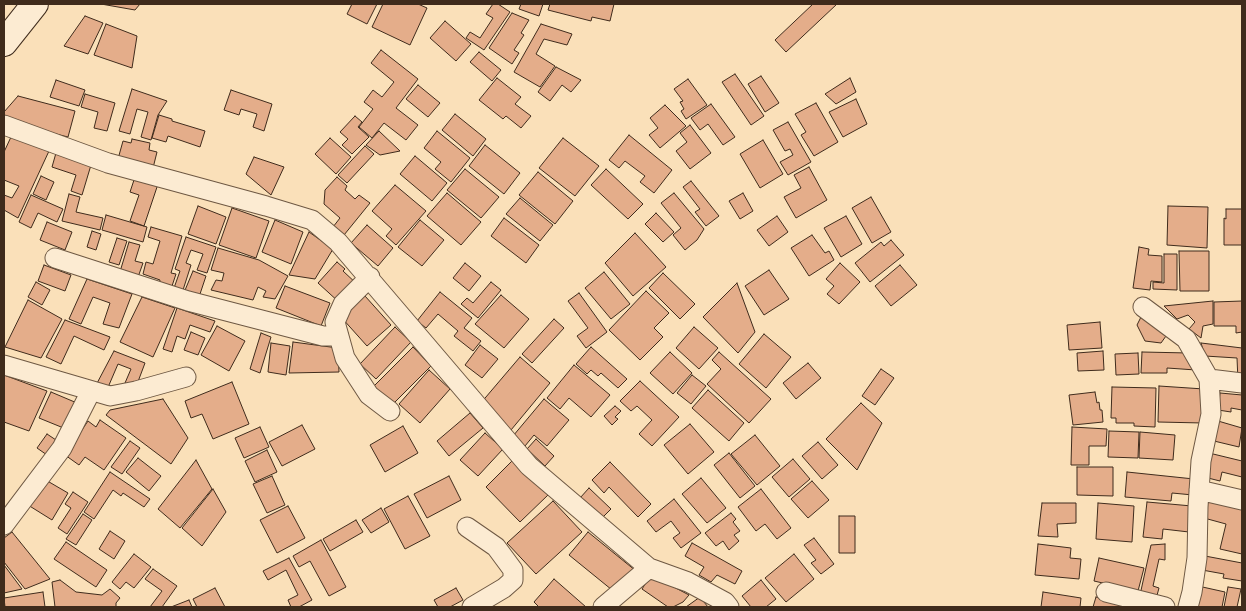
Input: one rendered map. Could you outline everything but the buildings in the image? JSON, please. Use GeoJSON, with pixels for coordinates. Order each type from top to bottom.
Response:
{"type":"FeatureCollection","features":[{"type":"Feature","properties":{"kind":"main road"},"geometry":{"type":"LineString","coordinates":[[4,44],[35,4]]}},
{"type":"Feature","properties":{"kind":"street"},"geometry":{"type":"LineString","coordinates":[[4,125],[108,163],[312,220],[338,242],[370,278],[529,466],[648,568],[688,582],[725,602],[729,607]]}},
{"type":"Feature","properties":{"kind":"street"},"geometry":{"type":"LineString","coordinates":[[55,258],[188,301],[323,336],[339,336]]}},
{"type":"Feature","properties":{"kind":"street"},"geometry":{"type":"LineString","coordinates":[[370,278],[343,304],[335,322],[345,358],[369,395],[390,411]]}},
{"type":"Feature","properties":{"kind":"street"},"geometry":{"type":"LineString","coordinates":[[1143,307],[1186,339],[1209,379],[1211,414],[1201,461],[1197,558],[1188,607]]}},
{"type":"Feature","properties":{"kind":"street"},"geometry":{"type":"LineString","coordinates":[[4,365],[110,396],[186,377]]}},
{"type":"Feature","properties":{"kind":"street"},"geometry":{"type":"LineString","coordinates":[[1209,379],[1242,383]]}},
{"type":"Feature","properties":{"kind":"street"},"geometry":{"type":"LineString","coordinates":[[4,524],[62,448],[91,391]]}},
{"type":"Feature","properties":{"kind":"street"},"geometry":{"type":"LineString","coordinates":[[1199,490],[1242,500]]}},
{"type":"Feature","properties":{"kind":"street"},"geometry":{"type":"LineString","coordinates":[[466,527],[496,547],[513,570],[513,580],[472,607]]}},
{"type":"Feature","properties":{"kind":"street"},"geometry":{"type":"LineString","coordinates":[[602,607],[648,568]]}},
{"type":"Feature","properties":{"kind":"street"},"geometry":{"type":"LineString","coordinates":[[1106,592],[1166,607]]}}]}
